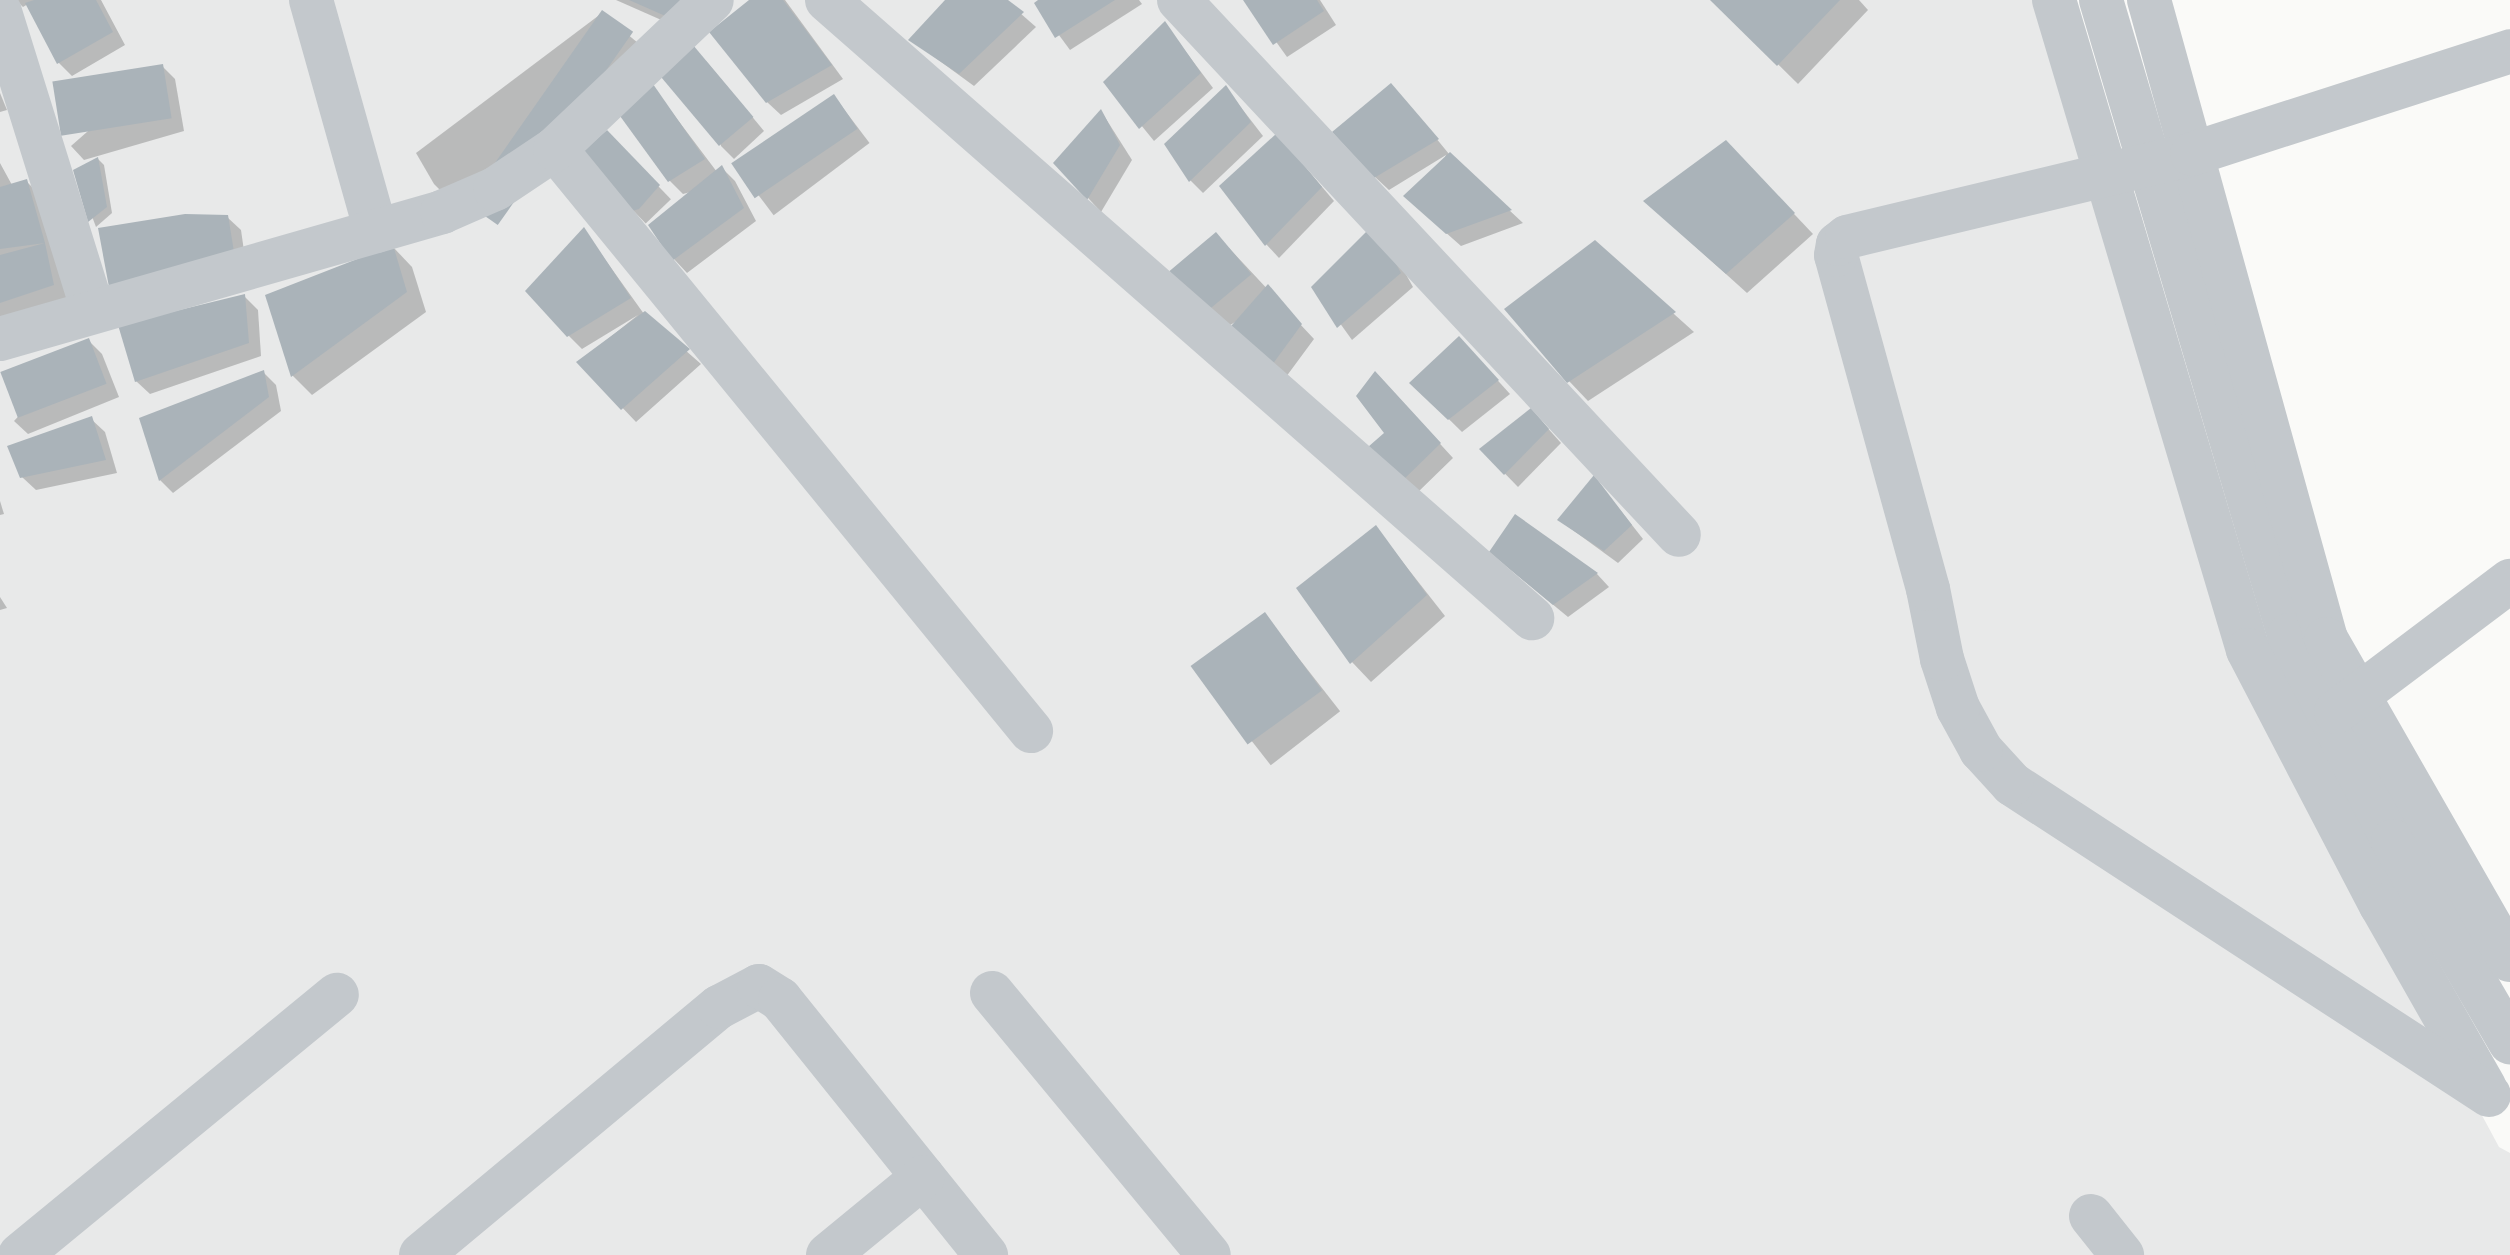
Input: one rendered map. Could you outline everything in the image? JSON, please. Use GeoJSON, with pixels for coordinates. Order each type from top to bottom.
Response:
{"type":"FeatureCollection","features":[{"type":"Feature","properties":{"kind":"street"},"geometry":{"type":"LineString","coordinates":[[311,0],[376,231]]}},
{"type":"Feature","properties":{"kind":"street"},"geometry":{"type":"LineString","coordinates":[[0,339],[442,212],[495,189],[555,149],[712,0]]}},
{"type":"Feature","properties":{"kind":"street"},"geometry":{"type":"LineString","coordinates":[[827,0],[1532,618]]}},
{"type":"Feature","properties":{"kind":"street"},"geometry":{"type":"LineString","coordinates":[[1179,0],[1679,535]]}},
{"type":"Feature","properties":{"kind":"street"},"geometry":{"type":"LineString","coordinates":[[2054,0],[2128,168],[2289,635],[2344,707],[2510,960]]}},
{"type":"Feature","properties":{"kind":"street"},"geometry":{"type":"LineString","coordinates":[[2101,0],[2128,168],[2248,650],[2381,905],[2504,1110]]}},
{"type":"Feature","properties":{"kind":"street"},"geometry":{"type":"LineString","coordinates":[[2149,0],[2344,707],[2510,1042]]}},
{"type":"Feature","properties":{"kind":"street"},"geometry":{"type":"LineString","coordinates":[[0,12],[93,310]]}},
{"type":"Feature","properties":{"kind":"street"},"geometry":{"type":"LineString","coordinates":[[2504,1110],[2012,784],[1981,750],[1958,708],[1836,255],[1838,244],[1847,237],[2192,154],[2510,51]]}},
{"type":"Feature","properties":{"kind":"street"},"geometry":{"type":"LineString","coordinates":[[555,149],[1031,731]]}},
{"type":"Feature","properties":{"kind":"street"},"geometry":{"type":"LineString","coordinates":[[2344,707],[2510,581]]}},
{"type":"Feature","properties":{"kind":"street"},"geometry":{"type":"LineString","coordinates":[[421,1255],[719,1007],[759,986],[780,999],[986,1255]]}},
{"type":"Feature","properties":{"kind":"street"},"geometry":{"type":"LineString","coordinates":[[992,993],[1209,1255]]}},
{"type":"Feature","properties":{"kind":"street"},"geometry":{"type":"LineString","coordinates":[[20,1255],[337,995]]}},
{"type":"Feature","properties":{"kind":"street"},"geometry":{"type":"LineString","coordinates":[[828,1255],[923,1177]]}},
{"type":"Feature","properties":{"kind":"street"},"geometry":{"type":"LineString","coordinates":[[2091,1216],[2122,1255]]}},
{"type":"Feature","properties":{"kind":"shaded area"},"geometry":{"type":"Polygon","coordinates":[[[0,0],[2036,0],[2243,670],[2499,1147],[2510,1153],[2510,1255],[0,1255],[0,0]]]}},
{"type":"Feature","properties":{"kind":"building"},"geometry":{"type":"Polygon","coordinates":[[[34,0],[96,0],[113,32],[57,64],[25,3],[34,0]]]}},
{"type":"Feature","properties":{"kind":"building"},"geometry":{"type":"Polygon","coordinates":[[[629,0],[680,0],[670,18],[629,0]]]}},
{"type":"Feature","properties":{"kind":"building"},"geometry":{"type":"Polygon","coordinates":[[[749,0],[783,0],[832,65],[766,103],[709,32],[749,0]]]}},
{"type":"Feature","properties":{"kind":"building"},"geometry":{"type":"Polygon","coordinates":[[[945,0],[1008,0],[1024,12],[959,74],[908,40],[945,0]]]}},
{"type":"Feature","properties":{"kind":"building"},"geometry":{"type":"Polygon","coordinates":[[[1038,0],[1115,0],[1055,38],[1034,3],[1038,0]]]}},
{"type":"Feature","properties":{"kind":"building"},"geometry":{"type":"Polygon","coordinates":[[[1243,0],[1317,0],[1324,11],[1273,45],[1243,0]]]}},
{"type":"Feature","properties":{"kind":"building"},"geometry":{"type":"Polygon","coordinates":[[[1710,0],[1840,0],[1777,66],[1710,0]]]}},
{"type":"Feature","properties":{"kind":"building"},"geometry":{"type":"Polygon","coordinates":[[[602,10],[633,32],[498,225],[467,203],[602,10]]]}},
{"type":"Feature","properties":{"kind":"building"},"geometry":{"type":"Polygon","coordinates":[[[1165,21],[1201,73],[1139,129],[1103,82],[1165,21]]]}},
{"type":"Feature","properties":{"kind":"building"},"geometry":{"type":"Polygon","coordinates":[[[693,45],[753,117],[719,146],[659,74],[693,45]]]}},
{"type":"Feature","properties":{"kind":"building"},"geometry":{"type":"Polygon","coordinates":[[[163,64],[172,118],[61,136],[52,82],[163,64]]]}},
{"type":"Feature","properties":{"kind":"building"},"geometry":{"type":"Polygon","coordinates":[[[1391,83],[1439,139],[1374,178],[1332,132],[1391,83]]]}},
{"type":"Feature","properties":{"kind":"building"},"geometry":{"type":"Polygon","coordinates":[[[653,84],[705,159],[668,182],[620,116],[653,84]]]}},
{"type":"Feature","properties":{"kind":"building"},"geometry":{"type":"Polygon","coordinates":[[[1226,85],[1251,122],[1189,182],[1164,144],[1226,85]]]}},
{"type":"Feature","properties":{"kind":"building"},"geometry":{"type":"Polygon","coordinates":[[[834,94],[857,129],[755,198],[731,163],[834,94]]]}},
{"type":"Feature","properties":{"kind":"building"},"geometry":{"type":"Polygon","coordinates":[[[1101,109],[1120,145],[1087,200],[1053,163],[1101,109]]]}},
{"type":"Feature","properties":{"kind":"building"},"geometry":{"type":"Polygon","coordinates":[[[607,130],[660,185],[639,209],[632,211],[577,156],[607,130]]]}},
{"type":"Feature","properties":{"kind":"building"},"geometry":{"type":"Polygon","coordinates":[[[1277,133],[1322,187],[1265,246],[1219,186],[1277,133]]]}},
{"type":"Feature","properties":{"kind":"building"},"geometry":{"type":"Polygon","coordinates":[[[1726,140],[1795,213],[1726,274],[1643,201],[1726,140]]]}},
{"type":"Feature","properties":{"kind":"building"},"geometry":{"type":"Polygon","coordinates":[[[1450,152],[1512,210],[1446,234],[1403,196],[1450,152]]]}},
{"type":"Feature","properties":{"kind":"building"},"geometry":{"type":"Polygon","coordinates":[[[98,157],[107,207],[88,222],[73,170],[98,157]]]}},
{"type":"Feature","properties":{"kind":"building"},"geometry":{"type":"Polygon","coordinates":[[[722,165],[744,208],[672,261],[648,225],[722,165]]]}},
{"type":"Feature","properties":{"kind":"building"},"geometry":{"type":"Polygon","coordinates":[[[27,179],[45,243],[0,249],[0,187],[27,179]]]}},
{"type":"Feature","properties":{"kind":"building"},"geometry":{"type":"Polygon","coordinates":[[[185,214],[228,215],[234,252],[109,287],[98,228],[185,214]]]}},
{"type":"Feature","properties":{"kind":"building"},"geometry":{"type":"Polygon","coordinates":[[[1374,224],[1401,273],[1337,328],[1311,287],[1374,224]]]}},
{"type":"Feature","properties":{"kind":"building"},"geometry":{"type":"Polygon","coordinates":[[[584,227],[631,298],[567,337],[525,291],[584,227]]]}},
{"type":"Feature","properties":{"kind":"building"},"geometry":{"type":"Polygon","coordinates":[[[1216,232],[1251,274],[1205,313],[1169,271],[1216,232]]]}},
{"type":"Feature","properties":{"kind":"building"},"geometry":{"type":"Polygon","coordinates":[[[1595,240],[1676,312],[1567,383],[1504,309],[1595,240]]]}},
{"type":"Feature","properties":{"kind":"building"},"geometry":{"type":"Polygon","coordinates":[[[45,243],[54,285],[0,303],[0,255],[45,243]]]}},
{"type":"Feature","properties":{"kind":"building"},"geometry":{"type":"Polygon","coordinates":[[[393,245],[407,292],[291,377],[265,295],[393,245]]]}},
{"type":"Feature","properties":{"kind":"building"},"geometry":{"type":"Polygon","coordinates":[[[1268,284],[1302,324],[1269,369],[1225,333],[1268,284]]]}},
{"type":"Feature","properties":{"kind":"building"},"geometry":{"type":"Polygon","coordinates":[[[245,294],[249,343],[135,382],[118,325],[245,294]]]}},
{"type":"Feature","properties":{"kind":"building"},"geometry":{"type":"Polygon","coordinates":[[[645,311],[690,349],[621,410],[576,362],[645,311]]]}},
{"type":"Feature","properties":{"kind":"building"},"geometry":{"type":"Polygon","coordinates":[[[1459,336],[1499,380],[1448,420],[1409,383],[1459,336]]]}},
{"type":"Feature","properties":{"kind":"building"},"geometry":{"type":"Polygon","coordinates":[[[89,338],[107,384],[18,418],[0,372],[89,338]]]}},
{"type":"Feature","properties":{"kind":"building"},"geometry":{"type":"Polygon","coordinates":[[[264,370],[269,397],[159,481],[139,418],[264,370]]]}},
{"type":"Feature","properties":{"kind":"building"},"geometry":{"type":"Polygon","coordinates":[[[1375,371],[1441,443],[1401,482],[1360,454],[1384,433],[1356,396],[1375,371]]]}},
{"type":"Feature","properties":{"kind":"building"},"geometry":{"type":"Polygon","coordinates":[[[1531,408],[1549,429],[1504,475],[1479,449],[1531,408]]]}},
{"type":"Feature","properties":{"kind":"building"},"geometry":{"type":"Polygon","coordinates":[[[92,416],[106,460],[20,478],[7,446],[92,416]]]}},
{"type":"Feature","properties":{"kind":"building"},"geometry":{"type":"Polygon","coordinates":[[[1594,475],[1632,525],[1604,551],[1557,520],[1594,475]]]}},
{"type":"Feature","properties":{"kind":"building"},"geometry":{"type":"Polygon","coordinates":[[[1515,514],[1598,573],[1553,605],[1489,552],[1515,514]]]}},
{"type":"Feature","properties":{"kind":"building"},"geometry":{"type":"Polygon","coordinates":[[[1376,525],[1427,595],[1350,664],[1296,588],[1376,525]]]}},
{"type":"Feature","properties":{"kind":"building"},"geometry":{"type":"Polygon","coordinates":[[[1265,612],[1322,690],[1248,745],[1191,666],[1265,612]]]}}]}
